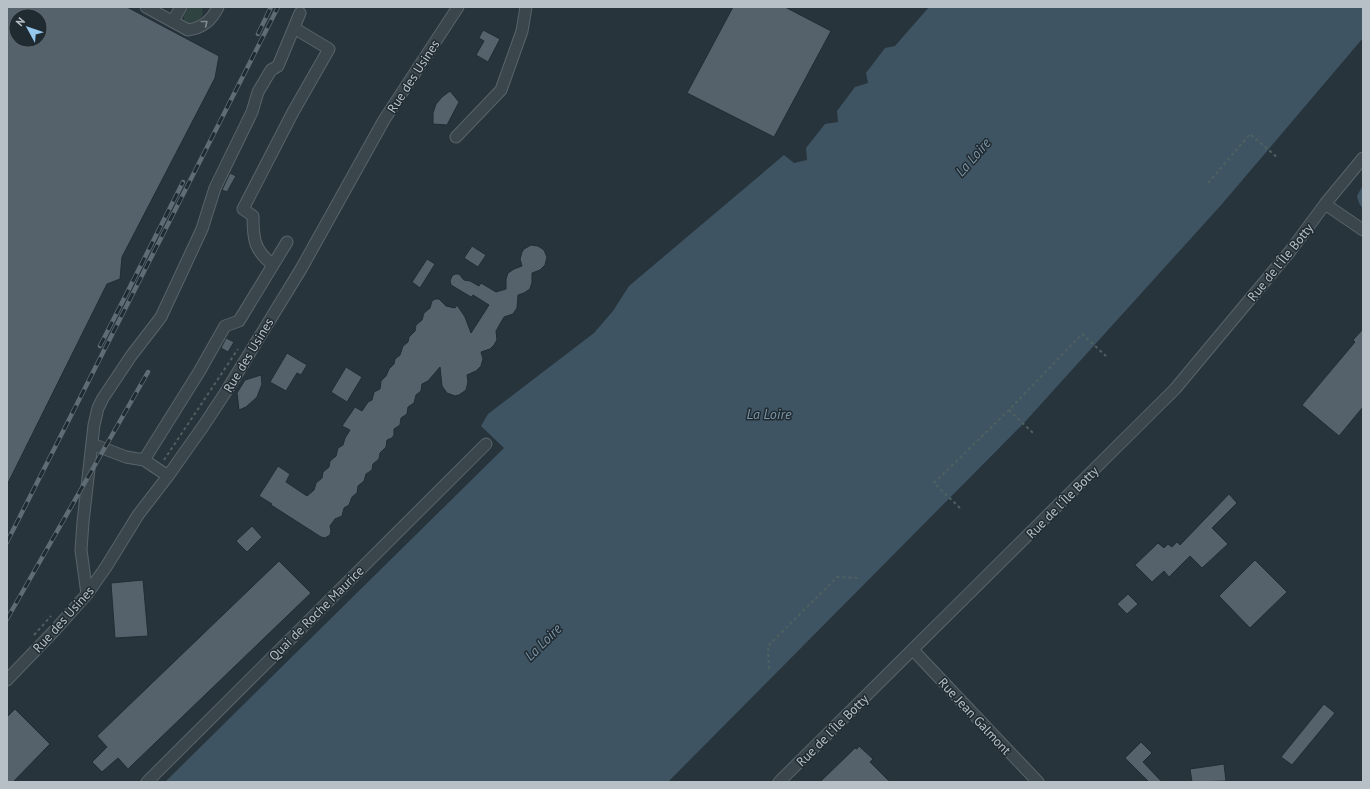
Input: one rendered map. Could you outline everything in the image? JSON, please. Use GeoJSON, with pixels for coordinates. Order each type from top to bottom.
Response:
{"type":"FeatureCollection","features":[{"type":"Feature","properties":{"kind":"street"},"geometry":{"type":"LineString","coordinates":[[146,7],[188,30],[196,29],[204,25],[214,15],[218,7]]}},
{"type":"Feature","properties":{"kind":"street"},"geometry":{"type":"LineString","coordinates":[[173,22],[181,7]]}},
{"type":"Feature","properties":{"kind":"street","name":"Rue des Usines"},"geometry":{"type":"LineString","coordinates":[[7,680],[87,594],[106,567],[164,473],[227,390],[301,269],[384,120],[458,7]]}},
{"type":"Feature","properties":{"kind":"street"},"geometry":{"type":"LineString","coordinates":[[456,137],[501,90],[522,31],[526,7]]}},
{"type":"Feature","properties":{"kind":"street"},"geometry":{"type":"LineString","coordinates":[[87,594],[81,550],[86,488],[94,425],[98,408],[131,356],[161,317],[202,229],[215,188],[252,112],[258,92],[271,70],[278,66],[300,12]]}},
{"type":"Feature","properties":{"kind":"street"},"geometry":{"type":"LineString","coordinates":[[273,265],[263,257],[255,243],[252,216],[243,208],[289,119],[329,49],[294,28]]}},
{"type":"Feature","properties":{"kind":"street","name":"Rue de l'Île Botty"},"geometry":{"type":"LineString","coordinates":[[779,782],[1175,389],[1291,250],[1325,204],[1363,158]]}},
{"type":"Feature","properties":{"kind":"street"},"geometry":{"type":"LineString","coordinates":[[1325,204],[1363,230]]}},
{"type":"Feature","properties":{"kind":"street"},"geometry":{"type":"LineString","coordinates":[[144,460],[199,372],[225,326],[239,321],[287,242]]}},
{"type":"Feature","properties":{"kind":"street"},"geometry":{"type":"LineString","coordinates":[[92,444],[126,457],[144,460],[164,473]]}},
{"type":"Feature","properties":{"kind":"street","name":"Quai de Roche Maurice"},"geometry":{"type":"LineString","coordinates":[[147,782],[486,444]]}},
{"type":"Feature","properties":{"kind":"street","name":"Rue Jean Galmont"},"geometry":{"type":"LineString","coordinates":[[913,650],[1038,782]]}},
{"type":"Feature","properties":{"kind":"path"},"geometry":{"type":"LineString","coordinates":[[1208,182],[1250,134],[1278,158]]}},
{"type":"Feature","properties":{"kind":"path"},"geometry":{"type":"LineString","coordinates":[[960,508],[934,483],[1009,410],[1082,334],[1106,356]]}},
{"type":"Feature","properties":{"kind":"path"},"geometry":{"type":"LineString","coordinates":[[164,473],[164,460],[240,347]]}},
{"type":"Feature","properties":{"kind":"path"},"geometry":{"type":"LineString","coordinates":[[1009,410],[1033,433]]}},
{"type":"Feature","properties":{"kind":"path"},"geometry":{"type":"LineString","coordinates":[[769,669],[768,646],[837,577],[859,578]]}},
{"type":"Feature","properties":{"kind":"green space"},"geometry":{"type":"Polygon","coordinates":[[[189,7],[202,7],[203,10],[202,16],[190,25],[184,21],[184,16],[189,7]]]}},
{"type":"Feature","properties":{"kind":"water","name":"La Loire"},"geometry":{"type":"Polygon","coordinates":[[[929,7],[1363,7],[1363,38],[1222,204],[1023,424],[668,782],[165,782],[504,448],[481,426],[488,414],[594,333],[613,311],[629,286],[784,155],[794,163],[807,160],[806,148],[825,124],[838,122],[837,111],[855,87],[868,83],[866,73],[885,48],[895,46],[929,7]]]}},
{"type":"Feature","properties":{"kind":"water"},"geometry":{"type":"Polygon","coordinates":[[[1363,185],[1363,209],[1357,196],[1363,185]]]}},
{"type":"Feature","properties":{"kind":"building"},"geometry":{"type":"Polygon","coordinates":[[[7,7],[127,7],[219,56],[215,78],[122,257],[120,279],[107,284],[7,485],[7,7]]]}},
{"type":"Feature","properties":{"kind":"building"},"geometry":{"type":"Polygon","coordinates":[[[733,7],[785,7],[831,31],[774,137],[687,93],[733,7]]]}},
{"type":"Feature","properties":{"kind":"building"},"geometry":{"type":"Polygon","coordinates":[[[483,30],[500,39],[488,62],[476,55],[484,41],[479,38],[483,30]]]}},
{"type":"Feature","properties":{"kind":"building"},"geometry":{"type":"Polygon","coordinates":[[[450,91],[459,102],[447,125],[433,124],[433,113],[436,104],[450,91]]]}},
{"type":"Feature","properties":{"kind":"building"},"geometry":{"type":"Polygon","coordinates":[[[230,173],[236,176],[227,192],[222,190],[230,173]]]}},
{"type":"Feature","properties":{"kind":"building"},"geometry":{"type":"Polygon","coordinates":[[[531,245],[538,246],[544,250],[547,257],[545,265],[540,270],[532,273],[530,289],[518,295],[517,308],[513,314],[504,317],[496,331],[497,340],[494,345],[490,349],[481,352],[483,359],[481,366],[476,371],[467,375],[468,382],[466,390],[455,396],[447,393],[442,386],[440,367],[428,381],[422,384],[421,391],[416,395],[414,403],[408,407],[407,414],[401,418],[400,425],[394,429],[394,435],[392,438],[387,440],[386,447],[380,453],[379,459],[373,464],[372,470],[366,474],[364,481],[358,486],[357,493],[352,497],[349,505],[344,508],[342,516],[335,519],[330,526],[330,535],[325,538],[321,537],[259,496],[278,466],[290,474],[286,482],[307,496],[314,490],[316,483],[322,478],[323,472],[329,467],[330,461],[336,456],[338,448],[343,445],[350,430],[342,426],[355,407],[362,411],[368,402],[372,400],[374,392],[380,389],[381,381],[394,364],[395,359],[400,355],[403,346],[408,342],[409,337],[415,331],[416,325],[422,320],[424,313],[430,308],[432,301],[439,299],[446,306],[455,308],[457,305],[465,317],[471,333],[489,305],[473,295],[471,297],[451,285],[450,281],[452,276],[459,274],[464,280],[470,281],[479,286],[481,283],[496,292],[506,289],[506,279],[508,273],[522,266],[520,259],[522,252],[531,245]]]}},
{"type":"Feature","properties":{"kind":"building"},"geometry":{"type":"Polygon","coordinates":[[[472,246],[486,255],[478,267],[464,258],[472,246]]]}},
{"type":"Feature","properties":{"kind":"building"},"geometry":{"type":"Polygon","coordinates":[[[427,259],[435,264],[420,288],[412,282],[427,259]]]}},
{"type":"Feature","properties":{"kind":"building"},"geometry":{"type":"Polygon","coordinates":[[[1363,329],[1363,407],[1339,436],[1302,405],[1355,342],[1353,340],[1363,329]]]}},
{"type":"Feature","properties":{"kind":"building"},"geometry":{"type":"Polygon","coordinates":[[[226,338],[234,342],[228,352],[221,348],[226,338]]]}},
{"type":"Feature","properties":{"kind":"building"},"geometry":{"type":"Polygon","coordinates":[[[287,353],[307,365],[301,375],[297,373],[286,391],[270,382],[287,353]]]}},
{"type":"Feature","properties":{"kind":"building"},"geometry":{"type":"Polygon","coordinates":[[[346,367],[362,377],[347,402],[331,392],[346,367]]]}},
{"type":"Feature","properties":{"kind":"building"},"geometry":{"type":"Polygon","coordinates":[[[261,375],[262,384],[257,397],[246,407],[239,410],[237,393],[245,380],[261,375]]]}},
{"type":"Feature","properties":{"kind":"building"},"geometry":{"type":"Polygon","coordinates":[[[1229,494],[1237,503],[1212,528],[1228,544],[1202,568],[1190,556],[1169,577],[1164,571],[1152,582],[1135,565],[1158,543],[1164,548],[1168,544],[1172,547],[1177,542],[1180,545],[1229,494]]]}},
{"type":"Feature","properties":{"kind":"building"},"geometry":{"type":"Polygon","coordinates":[[[252,526],[262,537],[247,552],[236,541],[252,526]]]}},
{"type":"Feature","properties":{"kind":"building"},"geometry":{"type":"Polygon","coordinates":[[[1255,560],[1287,592],[1250,628],[1219,596],[1255,560]]]}},
{"type":"Feature","properties":{"kind":"building"},"geometry":{"type":"Polygon","coordinates":[[[279,561],[311,593],[128,769],[118,758],[102,772],[92,762],[107,747],[97,736],[279,561]]]}},
{"type":"Feature","properties":{"kind":"building"},"geometry":{"type":"Polygon","coordinates":[[[143,580],[148,636],[115,638],[111,583],[143,580]]]}},
{"type":"Feature","properties":{"kind":"building"},"geometry":{"type":"Polygon","coordinates":[[[1128,594],[1138,604],[1127,614],[1117,604],[1128,594]]]}},
{"type":"Feature","properties":{"kind":"building"},"geometry":{"type":"Polygon","coordinates":[[[1324,704],[1335,713],[1292,765],[1281,757],[1324,704]]]}},
{"type":"Feature","properties":{"kind":"building"},"geometry":{"type":"Polygon","coordinates":[[[15,709],[50,744],[13,782],[7,782],[7,717],[15,709]]]}},
{"type":"Feature","properties":{"kind":"building"},"geometry":{"type":"Polygon","coordinates":[[[1141,742],[1152,753],[1143,762],[1162,782],[1149,782],[1125,758],[1141,742]]]}},
{"type":"Feature","properties":{"kind":"building"},"geometry":{"type":"Polygon","coordinates":[[[859,746],[873,759],[870,762],[890,782],[820,782],[855,748],[857,749],[859,746]]]}},
{"type":"Feature","properties":{"kind":"building"},"geometry":{"type":"Polygon","coordinates":[[[1224,764],[1226,781],[1192,782],[1190,769],[1224,764]]]}},
{"type":"Feature","properties":{"kind":"railway"},"geometry":{"type":"LineString","coordinates":[[258,34],[271,7]]}},
{"type":"Feature","properties":{"kind":"railway"},"geometry":{"type":"LineString","coordinates":[[7,542],[278,7]]}},
{"type":"Feature","properties":{"kind":"railway"},"geometry":{"type":"LineString","coordinates":[[100,346],[183,182]]}},
{"type":"Feature","properties":{"kind":"railway"},"geometry":{"type":"LineString","coordinates":[[7,619],[148,372]]}}]}
